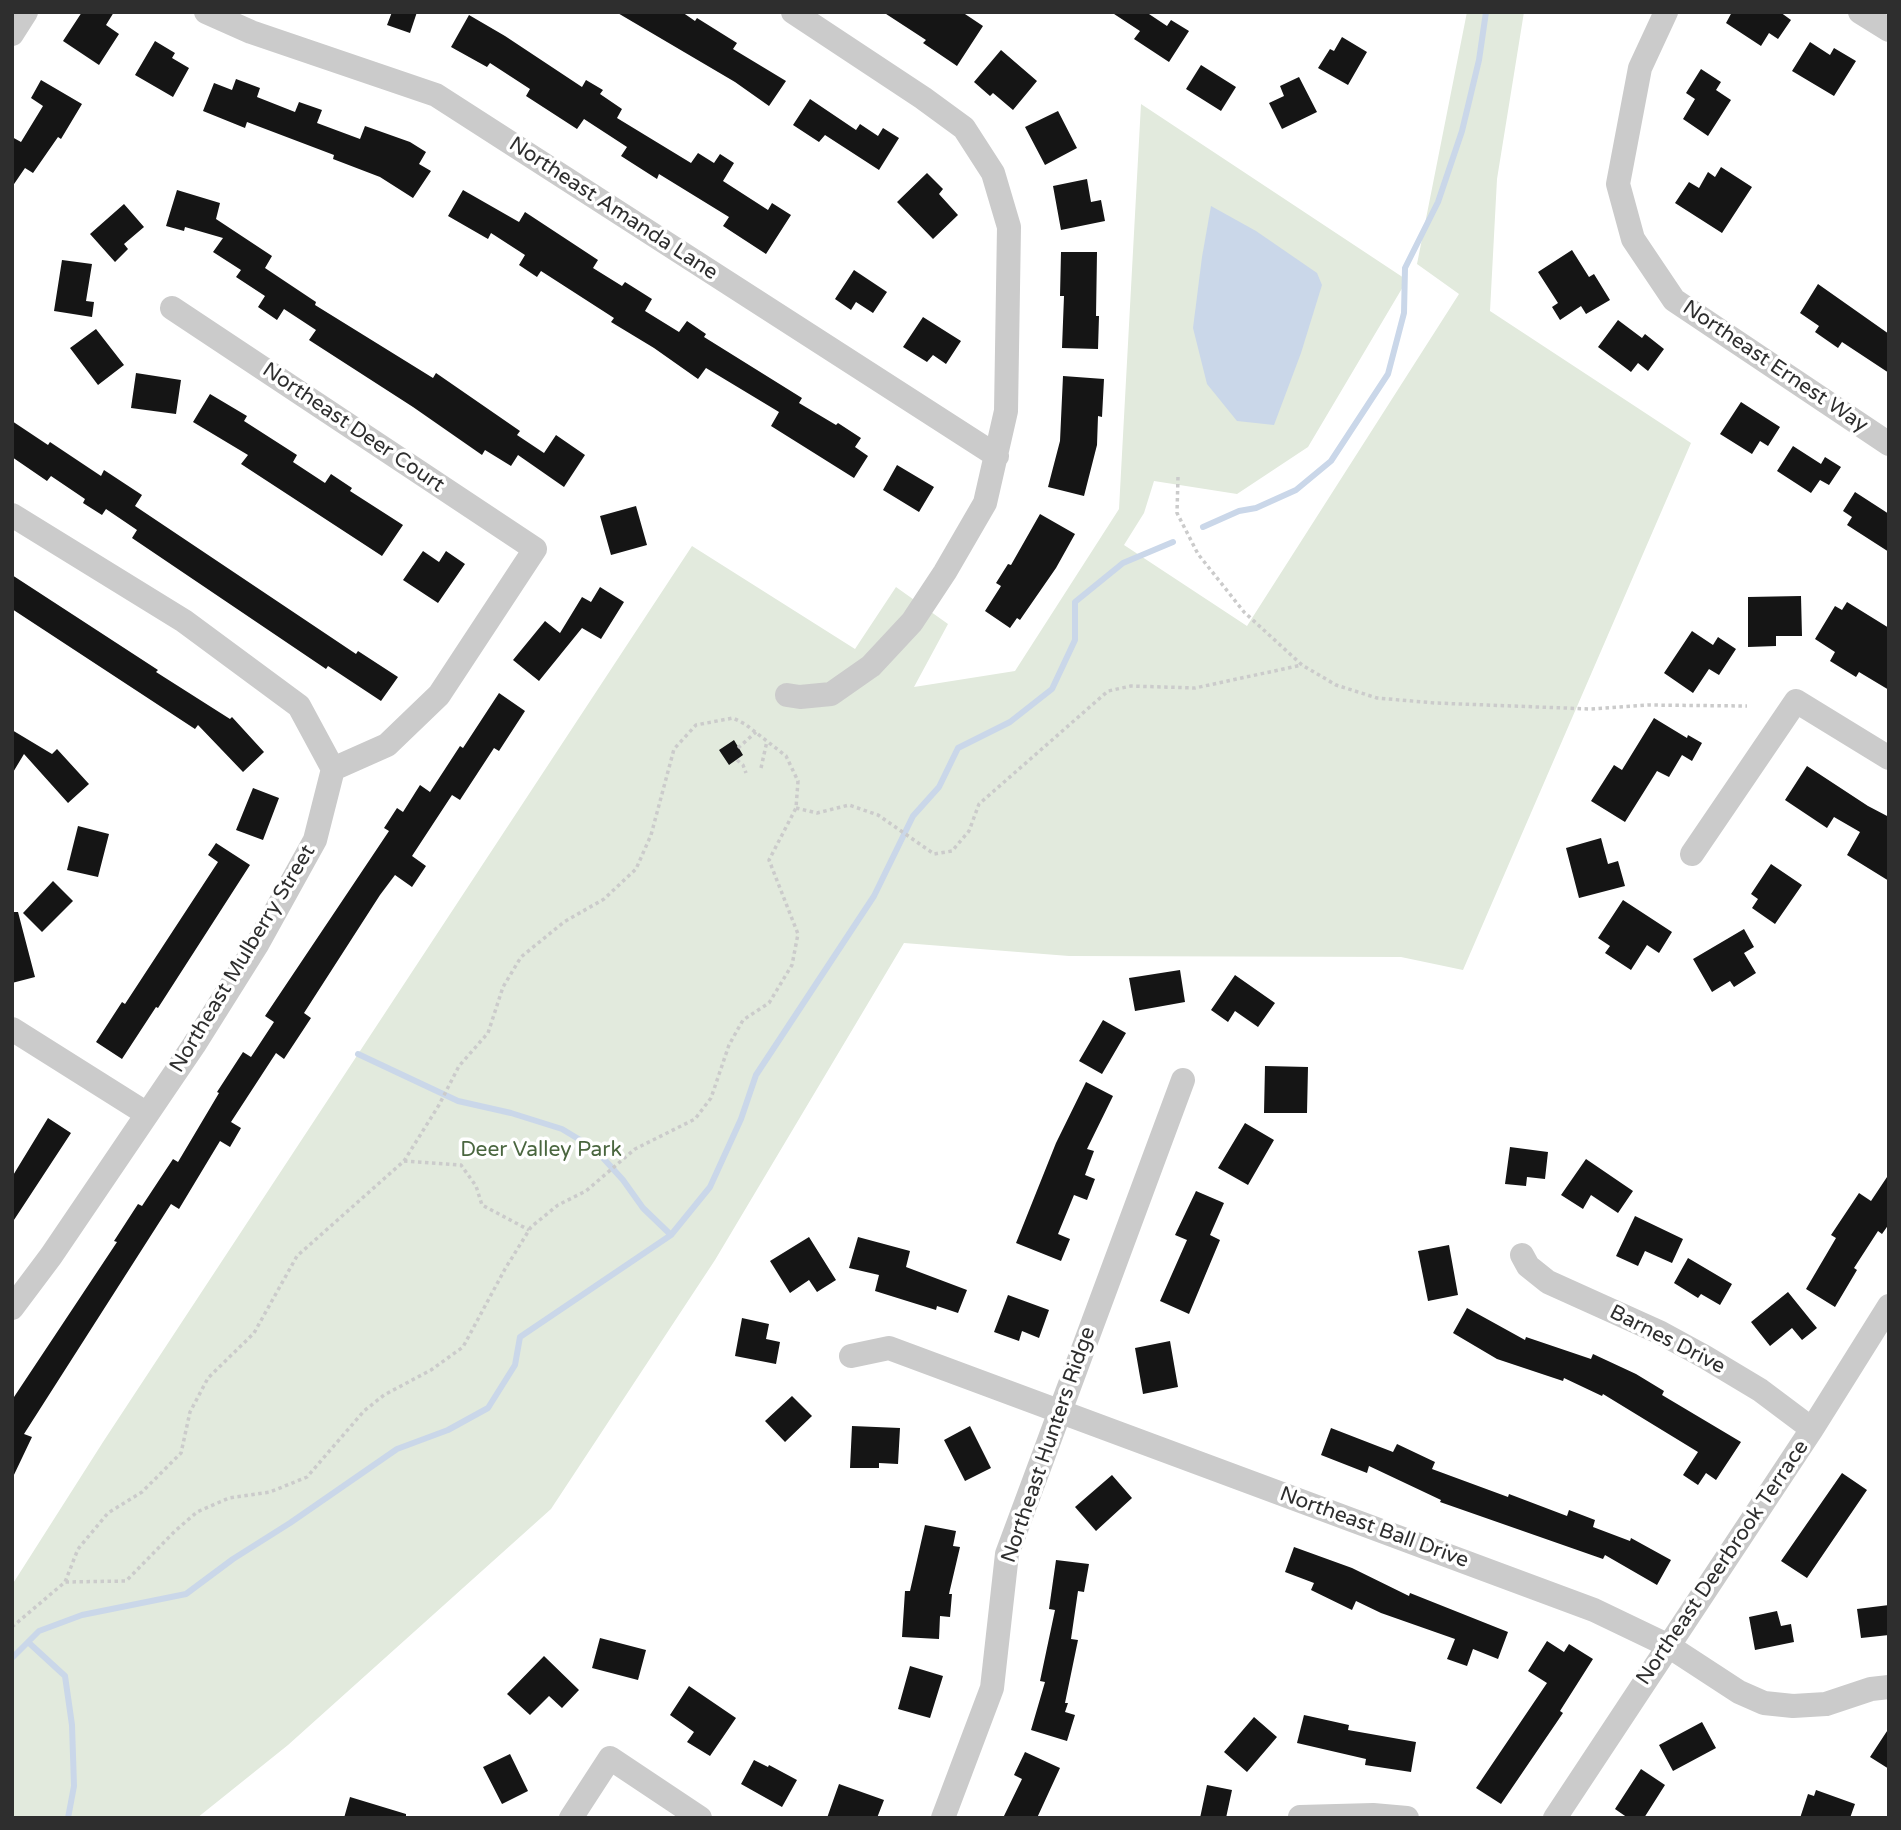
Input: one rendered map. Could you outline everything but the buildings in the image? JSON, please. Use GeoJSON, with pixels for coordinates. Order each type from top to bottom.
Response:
{"type":"FeatureCollection","features":[{"type":"Feature","properties":{"kind":"street"},"geometry":{"type":"LineString","coordinates":[[12,34],[26,12]]}},
{"type":"Feature","properties":{"kind":"street","name":"Northeast Amanda Lane"},"geometry":{"type":"LineString","coordinates":[[206,12],[251,32],[436,95],[997,456]]}},
{"type":"Feature","properties":{"kind":"street"},"geometry":{"type":"LineString","coordinates":[[786,695],[800,697],[831,694],[871,666],[912,622],[985,503],[1006,411],[1009,227],[993,173],[964,128],[793,12]]}},
{"type":"Feature","properties":{"kind":"street","name":"Northeast Ernest Way"},"geometry":{"type":"LineString","coordinates":[[1666,12],[1640,68],[1618,184],[1633,239],[1674,300],[1889,444]]}},
{"type":"Feature","properties":{"kind":"street"},"geometry":{"type":"LineString","coordinates":[[1860,12],[1889,30]]}},
{"type":"Feature","properties":{"kind":"street","name":"Northeast Deer Court"},"geometry":{"type":"LineString","coordinates":[[172,307],[535,549],[439,695],[387,745],[333,769]]}},
{"type":"Feature","properties":{"kind":"street"},"geometry":{"type":"LineString","coordinates":[[12,515],[184,621],[299,706],[333,769]]}},
{"type":"Feature","properties":{"kind":"street"},"geometry":{"type":"LineString","coordinates":[[1692,854],[1796,701],[1889,758]]}},
{"type":"Feature","properties":{"kind":"street","name":"Northeast Mulberry Street"},"geometry":{"type":"LineString","coordinates":[[12,1308],[51,1256],[194,1045],[251,954],[316,840],[333,769]]}},
{"type":"Feature","properties":{"kind":"street"},"geometry":{"type":"LineString","coordinates":[[12,1029],[146,1114]]}},
{"type":"Feature","properties":{"kind":"street","name":"Northeast Hunters Ridge"},"geometry":{"type":"LineString","coordinates":[[943,1818],[992,1688],[1007,1554],[1183,1080]]}},
{"type":"Feature","properties":{"kind":"street","name":"Barnes Drive"},"geometry":{"type":"LineString","coordinates":[[1522,1255],[1528,1266],[1548,1282],[1661,1333],[1705,1357],[1760,1390],[1812,1429]]}},
{"type":"Feature","properties":{"kind":"street","name":"Northeast Deerbrook Terrace"},"geometry":{"type":"LineString","coordinates":[[1555,1818],[1812,1429],[1889,1307]]}},
{"type":"Feature","properties":{"kind":"street","name":"Northeast Ball Drive"},"geometry":{"type":"LineString","coordinates":[[851,1356],[889,1348],[1594,1610],[1667,1646],[1739,1692],[1764,1703],[1793,1706],[1826,1704],[1871,1689],[1889,1687]]}},
{"type":"Feature","properties":{"kind":"street"},"geometry":{"type":"LineString","coordinates":[[571,1818],[610,1758],[699,1818]]}},
{"type":"Feature","properties":{"kind":"street"},"geometry":{"type":"LineString","coordinates":[[1300,1817],[1373,1815],[1407,1818]]}},
{"type":"Feature","properties":{"kind":"path"},"geometry":{"type":"LineString","coordinates":[[1178,477],[1177,513],[1198,554],[1244,612],[1303,665],[1336,685],[1377,698],[1435,703],[1590,709],[1648,705],[1747,706]]}},
{"type":"Feature","properties":{"kind":"path"},"geometry":{"type":"LineString","coordinates":[[796,808],[817,813],[849,805],[878,815],[934,854],[952,851],[969,831],[979,804],[1108,691],[1131,686],[1195,688],[1303,665]]}},
{"type":"Feature","properties":{"kind":"path"},"geometry":{"type":"LineString","coordinates":[[12,1627],[65,1582],[78,1549],[108,1513],[142,1492],[181,1453],[190,1412],[208,1378],[254,1333],[297,1256],[404,1161],[439,1105],[459,1066],[488,1033],[503,987],[521,957],[564,922],[604,899],[636,869],[651,835],[674,749],[696,725],[733,719],[756,732],[786,756],[798,781],[796,808],[769,860],[798,934],[792,965],[769,1003],[743,1020],[729,1045],[711,1098],[695,1119],[635,1149],[586,1191],[558,1205],[529,1231],[463,1347],[431,1370],[384,1395],[364,1411],[307,1477],[270,1492],[229,1498],[197,1512],[126,1580],[65,1582]]}},
{"type":"Feature","properties":{"kind":"path"},"geometry":{"type":"LineString","coordinates":[[738,748],[756,732]]}},
{"type":"Feature","properties":{"kind":"path"},"geometry":{"type":"LineString","coordinates":[[761,768],[767,741]]}},
{"type":"Feature","properties":{"kind":"path"},"geometry":{"type":"LineString","coordinates":[[737,760],[746,773]]}},
{"type":"Feature","properties":{"kind":"path"},"geometry":{"type":"LineString","coordinates":[[404,1161],[461,1165],[476,1186],[482,1205],[529,1231]]}},
{"type":"Feature","properties":{"kind":"green space","name":"Deer Valley Park"},"geometry":{"type":"Polygon","coordinates":[[[1467,12],[1524,12],[1497,179],[1490,311],[1691,443],[1463,970],[1401,957],[1069,956],[904,943],[715,1260],[551,1509],[288,1745],[197,1818],[12,1818],[12,1585],[103,1442],[692,546],[855,649],[896,587],[948,624],[914,687],[1015,671],[1119,509],[1141,104],[1407,280],[1308,447],[1237,494],[1154,481],[1144,513],[1124,545],[1247,626],[1459,294],[1417,264],[1467,12]]]}},
{"type":"Feature","properties":{"kind":"water"},"geometry":{"type":"Polygon","coordinates":[[[1211,206],[1256,231],[1317,273],[1322,285],[1301,353],[1274,425],[1237,421],[1207,384],[1193,328],[1211,206]]]}},
{"type":"Feature","properties":{"kind":"waterway"},"geometry":{"type":"LineString","coordinates":[[1203,527],[1296,490],[1331,461],[1388,374],[1404,313],[1405,268],[1438,202],[1462,131],[1479,60],[1486,12]]}},
{"type":"Feature","properties":{"kind":"waterway"},"geometry":{"type":"LineString","coordinates":[[12,1658],[39,1631],[82,1615],[186,1594],[233,1559],[397,1449],[448,1430],[488,1408],[515,1365],[520,1337],[671,1235],[710,1187],[741,1119],[756,1075],[874,896],[913,816],[939,787],[958,748],[1010,722],[1052,689],[1075,640],[1075,602],[1123,563],[1173,542]]}},
{"type":"Feature","properties":{"kind":"waterway"},"geometry":{"type":"LineString","coordinates":[[358,1054],[458,1101],[511,1113],[562,1129],[595,1149],[623,1180],[643,1208],[671,1235]]}},
{"type":"Feature","properties":{"kind":"waterway"},"geometry":{"type":"LineString","coordinates":[[28,1642],[65,1676],[72,1725],[74,1786],[68,1818]]}}]}
